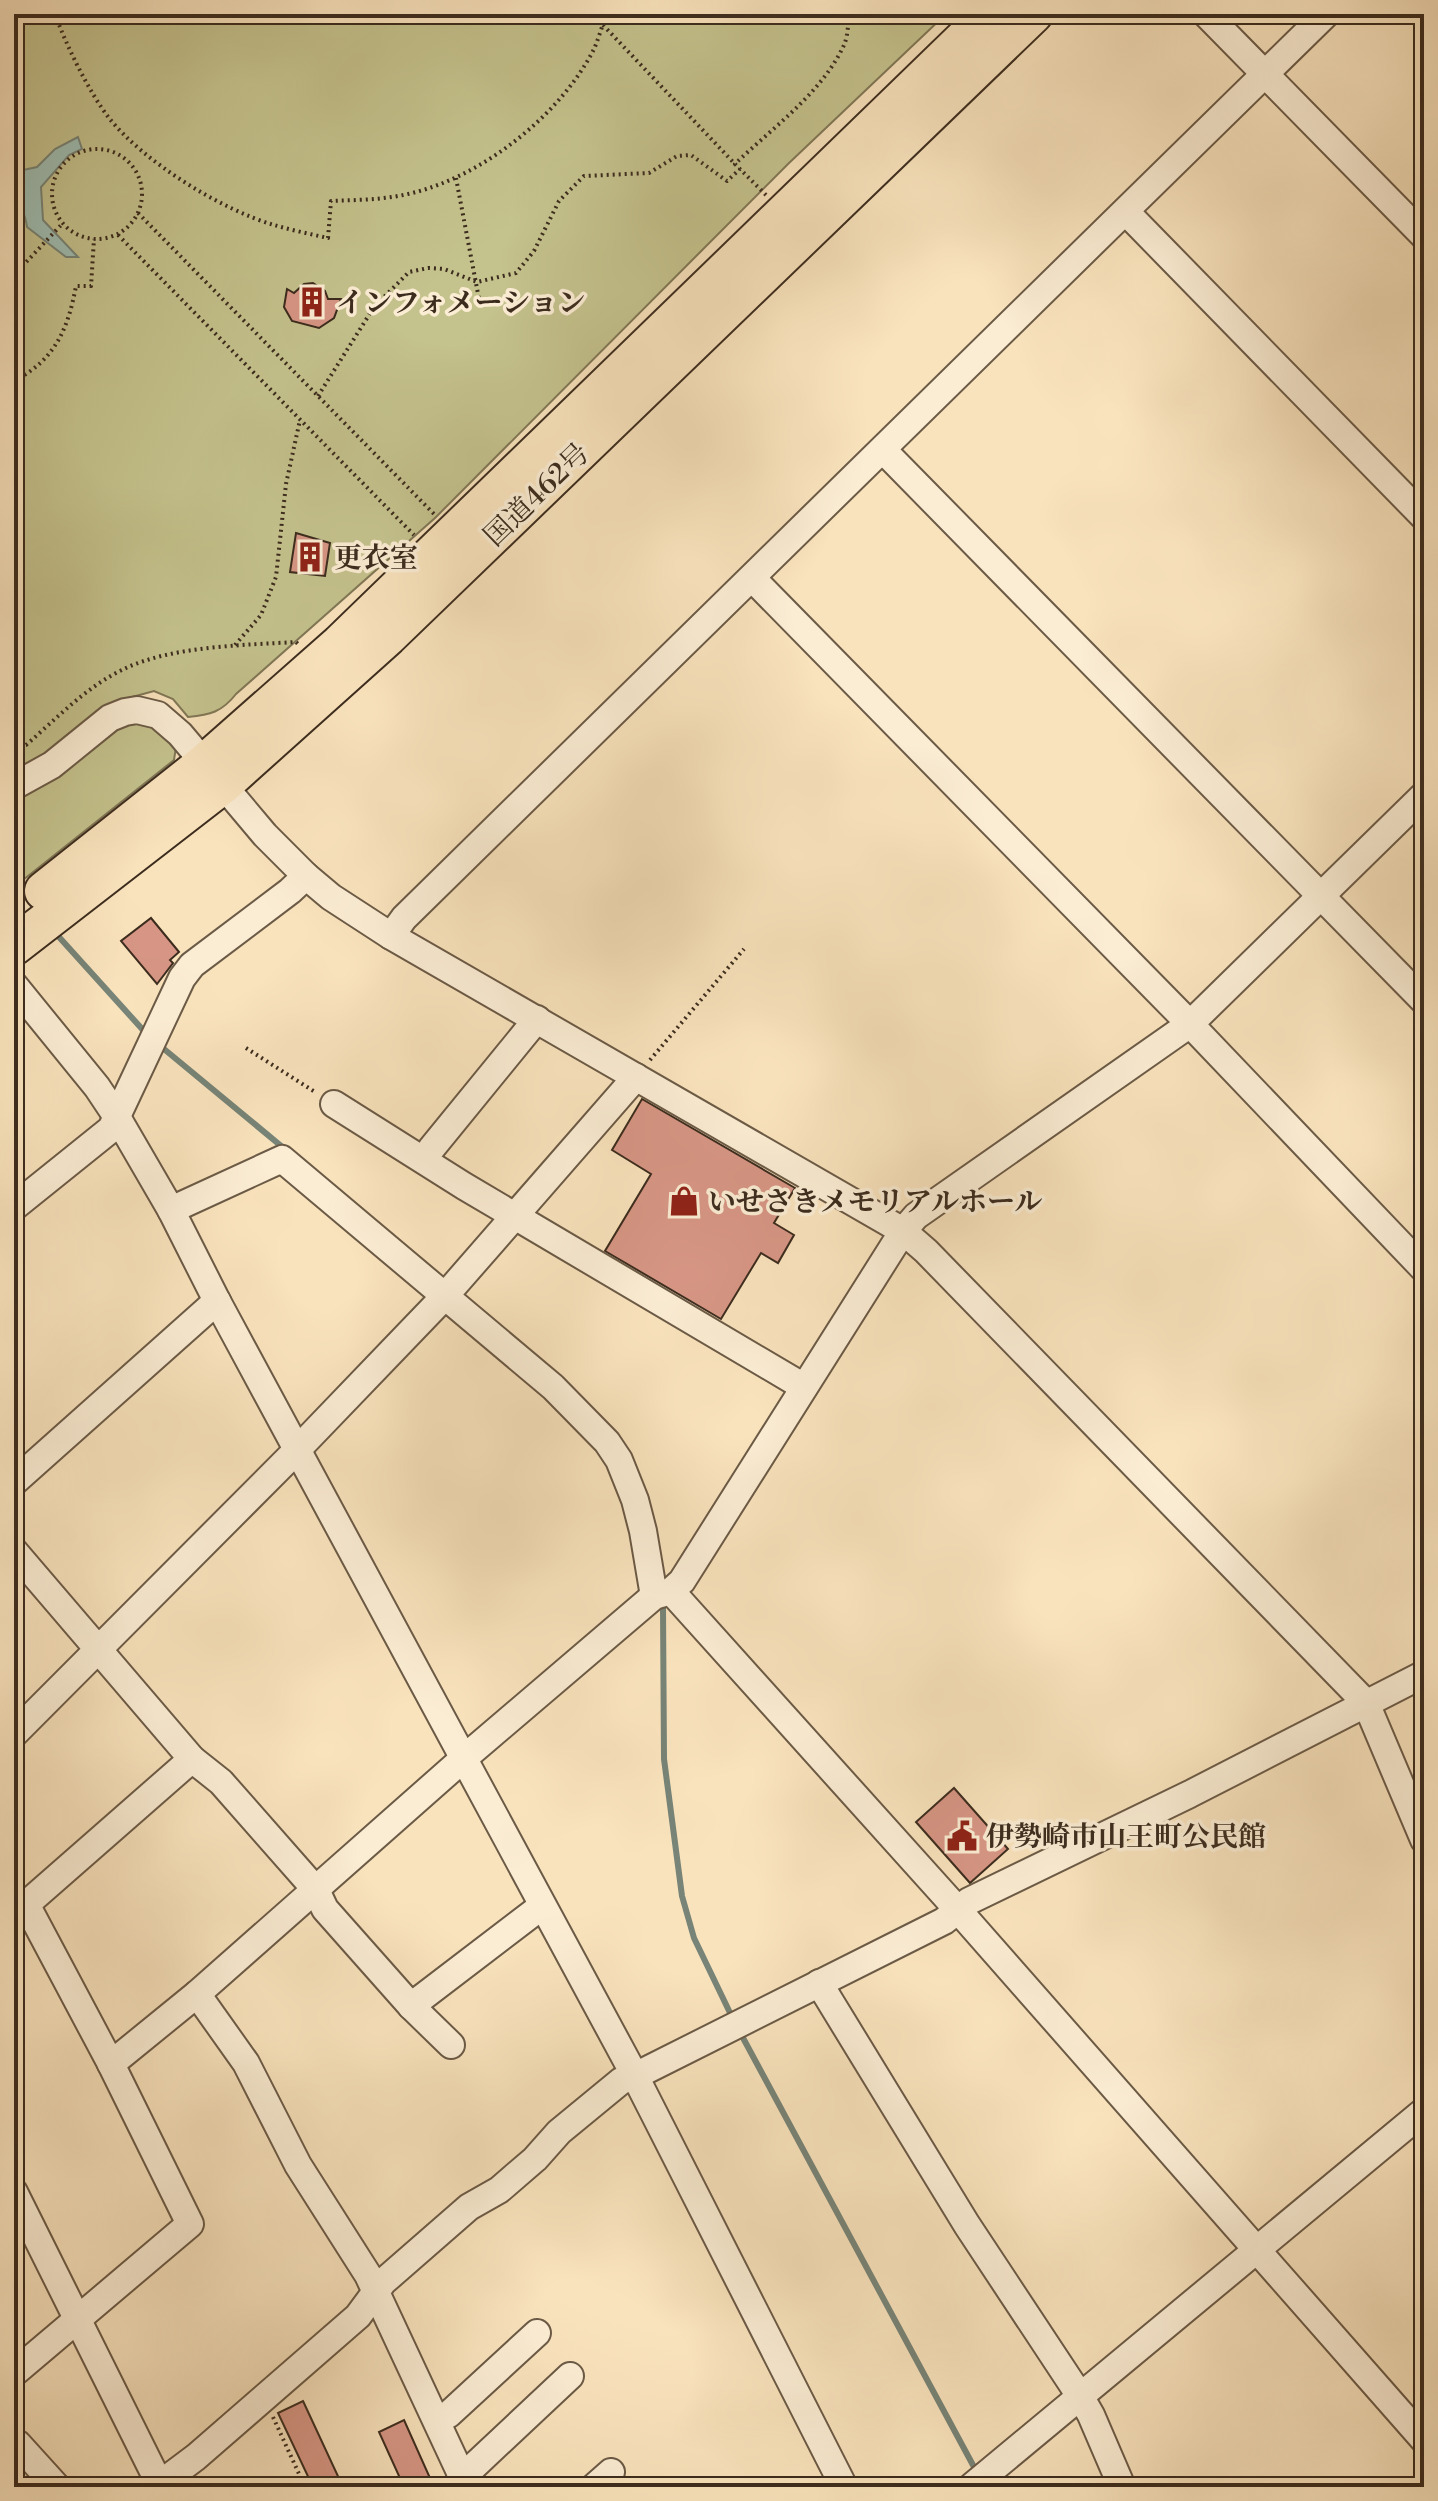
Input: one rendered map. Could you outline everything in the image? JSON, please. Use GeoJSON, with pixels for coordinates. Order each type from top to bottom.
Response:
{"type":"FeatureCollection","features":[{"type":"Feature","properties":{"kind":"highway","name":"国道462号"},"geometry":{"type":"LineString","coordinates":[[14,916],[213,774],[340,644],[990,14]]}},
{"type":"Feature","properties":{"kind":"highway","name":"国道462号"},"geometry":{"type":"LineString","coordinates":[[14,946],[213,774],[400,625],[1033,14]]}},
{"type":"Feature","properties":{"kind":"street"},"geometry":{"type":"LineString","coordinates":[[1206,14],[1424,236]]}},
{"type":"Feature","properties":{"kind":"street"},"geometry":{"type":"LineString","coordinates":[[391,936],[404,918],[1326,14]]}},
{"type":"Feature","properties":{"kind":"street"},"geometry":{"type":"LineString","coordinates":[[1126,212],[1424,517]]}},
{"type":"Feature","properties":{"kind":"street"},"geometry":{"type":"LineString","coordinates":[[883,450],[1424,1001]]}},
{"type":"Feature","properties":{"kind":"street"},"geometry":{"type":"LineString","coordinates":[[752,578],[1190,1024],[1424,1269]]}},
{"type":"Feature","properties":{"kind":"street"},"geometry":{"type":"LineString","coordinates":[[14,786],[52,765],[110,718],[125,712],[145,710],[158,715],[180,734],[265,835],[306,876],[340,903],[391,936],[903,1231],[926,1251],[1366,1703],[1424,1840]]}},
{"type":"Feature","properties":{"kind":"street"},"geometry":{"type":"LineString","coordinates":[[111,2064],[197,1994],[463,1759],[662,1594],[682,1581],[903,1231],[916,1216],[1190,1024],[1424,795]]}},
{"type":"Feature","properties":{"kind":"street"},"geometry":{"type":"LineString","coordinates":[[14,1207],[111,1129],[182,978],[192,965],[306,876]]}},
{"type":"Feature","properties":{"kind":"street"},"geometry":{"type":"LineString","coordinates":[[14,985],[97,1087],[171,1210],[217,1301],[635,2076],[844,2487]]}},
{"type":"Feature","properties":{"kind":"street"},"geometry":{"type":"LineString","coordinates":[[431,1149],[537,1019]]}},
{"type":"Feature","properties":{"kind":"street"},"geometry":{"type":"LineString","coordinates":[[14,1734],[297,1450],[444,1297],[636,1077]]}},
{"type":"Feature","properties":{"kind":"street"},"geometry":{"type":"LineString","coordinates":[[334,1104],[804,1387]]}},
{"type":"Feature","properties":{"kind":"street"},"geometry":{"type":"LineString","coordinates":[[171,1210],[282,1159],[553,1387],[607,1442],[619,1460],[635,1500],[662,1594],[958,1910],[1424,2440]]}},
{"type":"Feature","properties":{"kind":"street"},"geometry":{"type":"LineString","coordinates":[[14,1482],[217,1301]]}},
{"type":"Feature","properties":{"kind":"street"},"geometry":{"type":"LineString","coordinates":[[16,1558],[192,1759],[221,1782],[316,1890],[325,1909],[411,2006],[451,2045]]}},
{"type":"Feature","properties":{"kind":"street"},"geometry":{"type":"LineString","coordinates":[[14,2192],[159,2486],[344,2328],[368,2305],[383,2282],[469,2207],[499,2190],[535,2159],[559,2132],[621,2081],[944,1921],[969,1901],[1190,1794],[1424,1674]]}},
{"type":"Feature","properties":{"kind":"street"},"geometry":{"type":"LineString","coordinates":[[14,2373],[190,2224],[111,2064],[20,1910],[192,1759]]}},
{"type":"Feature","properties":{"kind":"street"},"geometry":{"type":"LineString","coordinates":[[411,2006],[542,1906]]}},
{"type":"Feature","properties":{"kind":"street"},"geometry":{"type":"LineString","coordinates":[[819,1983],[967,2225],[1080,2396],[1122,2487]]}},
{"type":"Feature","properties":{"kind":"street"},"geometry":{"type":"LineString","coordinates":[[197,1994],[246,2063],[298,2165],[376,2292],[464,2480]]}},
{"type":"Feature","properties":{"kind":"street"},"geometry":{"type":"LineString","coordinates":[[971,2487],[1424,2111]]}},
{"type":"Feature","properties":{"kind":"street"},"geometry":{"type":"LineString","coordinates":[[437,2420],[449,2414],[537,2333]]}},
{"type":"Feature","properties":{"kind":"street"},"geometry":{"type":"LineString","coordinates":[[464,2480],[473,2467],[570,2376]]}},
{"type":"Feature","properties":{"kind":"street"},"geometry":{"type":"LineString","coordinates":[[18,2444],[57,2487]]}},
{"type":"Feature","properties":{"kind":"path"},"geometry":{"type":"LineString","coordinates":[[55,14],[66,45],[109,118],[155,161],[206,195],[271,224],[328,238],[331,201],[400,196],[456,178],[513,146],[561,96],[593,50],[607,14]]}},
{"type":"Feature","properties":{"kind":"path"},"geometry":{"type":"LineString","coordinates":[[735,164],[808,95],[825,74],[845,43],[849,14]]}},
{"type":"Feature","properties":{"kind":"path"},"geometry":{"type":"LineString","coordinates":[[603,25],[770,199]]}},
{"type":"Feature","properties":{"kind":"path"},"geometry":{"type":"LineString","coordinates":[[98,148],[113,151],[136,170],[142,199],[138,213],[118,235],[94,239],[74,234],[54,212],[52,181],[69,157],[83,150],[98,148]]}},
{"type":"Feature","properties":{"kind":"path"},"geometry":{"type":"LineString","coordinates":[[318,396],[374,307],[409,272],[444,269],[477,282],[516,273],[534,251],[559,201],[584,176],[649,173],[677,156],[691,155],[727,181],[740,169]]}},
{"type":"Feature","properties":{"kind":"path"},"geometry":{"type":"LineString","coordinates":[[456,178],[479,299]]}},
{"type":"Feature","properties":{"kind":"path"},"geometry":{"type":"LineString","coordinates":[[138,213],[442,522]]}},
{"type":"Feature","properties":{"kind":"path"},"geometry":{"type":"LineString","coordinates":[[14,275],[63,223]]}},
{"type":"Feature","properties":{"kind":"path"},"geometry":{"type":"LineString","coordinates":[[118,235],[421,542]]}},
{"type":"Feature","properties":{"kind":"path"},"geometry":{"type":"LineString","coordinates":[[14,381],[31,373],[51,353],[69,322],[76,286],[91,286],[94,239]]}},
{"type":"Feature","properties":{"kind":"path"},"geometry":{"type":"LineString","coordinates":[[235,645],[261,615],[276,577],[286,484],[300,420]]}},
{"type":"Feature","properties":{"kind":"path"},"geometry":{"type":"LineString","coordinates":[[14,746],[26,745],[85,694],[123,669],[155,658],[235,645],[296,642],[304,649]]}},
{"type":"Feature","properties":{"kind":"path"},"geometry":{"type":"LineString","coordinates":[[636,1077],[744,949]]}},
{"type":"Feature","properties":{"kind":"path"},"geometry":{"type":"LineString","coordinates":[[246,1048],[334,1104]]}},
{"type":"Feature","properties":{"kind":"path"},"geometry":{"type":"LineString","coordinates":[[264,2398],[305,2487]]}},
{"type":"Feature","properties":{"kind":"shaded area"},"geometry":{"type":"Polygon","coordinates":[[[14,14],[946,14],[788,164],[435,518],[226,705],[209,714],[188,717],[173,699],[154,691],[121,700],[36,762],[14,773],[14,14]]]}},
{"type":"Feature","properties":{"kind":"shaded area"},"geometry":{"type":"Polygon","coordinates":[[[145,722],[163,732],[176,747],[174,760],[18,884],[14,880],[14,799],[28,794],[68,768],[122,726],[145,722]]]}},
{"type":"Feature","properties":{"kind":"water"},"geometry":{"type":"Polygon","coordinates":[[[78,137],[82,149],[69,155],[41,187],[43,220],[78,257],[66,257],[27,227],[15,186],[18,171],[37,167],[55,149],[78,137]]]}},
{"type":"Feature","properties":{"kind":"building","name":"インフォメーション"},"geometry":{"type":"Polygon","coordinates":[[[313,283],[325,291],[328,299],[341,299],[334,318],[319,328],[292,321],[284,307],[287,289],[294,293],[304,284],[313,283]]]}},
{"type":"Feature","properties":{"kind":"building","name":"更衣室"},"geometry":{"type":"Polygon","coordinates":[[[296,533],[330,543],[325,576],[290,572],[296,533]]]}},
{"type":"Feature","properties":{"kind":"building"},"geometry":{"type":"Polygon","coordinates":[[[151,918],[179,952],[170,960],[173,963],[157,984],[121,941],[151,918]]]}},
{"type":"Feature","properties":{"kind":"building","name":"いせさきメモリアルホール"},"geometry":{"type":"Polygon","coordinates":[[[642,1099],[795,1188],[774,1223],[794,1235],[778,1263],[761,1253],[721,1319],[605,1251],[651,1174],[612,1150],[642,1099]]]}},
{"type":"Feature","properties":{"kind":"building","name":"伊勢崎市山王町公民館"},"geometry":{"type":"Polygon","coordinates":[[[954,1788],[1008,1849],[970,1883],[916,1822],[954,1788]]]}},
{"type":"Feature","properties":{"kind":"building"},"geometry":{"type":"Polygon","coordinates":[[[303,2401],[343,2487],[313,2487],[278,2413],[303,2401]]]}},
{"type":"Feature","properties":{"kind":"building"},"geometry":{"type":"Polygon","coordinates":[[[404,2420],[434,2487],[404,2487],[379,2432],[404,2420]]]}},
{"type":"Feature","properties":{"kind":"waterway"},"geometry":{"type":"LineString","coordinates":[[59,937],[143,1030]]}},
{"type":"Feature","properties":{"kind":"waterway"},"geometry":{"type":"LineString","coordinates":[[164,1049],[286,1150]]}},
{"type":"Feature","properties":{"kind":"waterway"},"geometry":{"type":"LineString","coordinates":[[663,1608],[664,1759],[682,1896],[694,1938],[732,2017]]}},
{"type":"Feature","properties":{"kind":"waterway"},"geometry":{"type":"LineString","coordinates":[[742,2036],[974,2467]]}},
{"type":"Feature","properties":{"kind":"place","name":"インフォメーション"},"geometry":{"type":"Point","coordinates":[312,302]}},
{"type":"Feature","properties":{"kind":"place","name":"更衣室"},"geometry":{"type":"Point","coordinates":[310,557]}},
{"type":"Feature","properties":{"kind":"place","name":"いせさきメモリアルホール"},"geometry":{"type":"Point","coordinates":[684,1201]}},
{"type":"Feature","properties":{"kind":"place","name":"伊勢崎市山王町公民館"},"geometry":{"type":"Point","coordinates":[962,1836]}}]}
